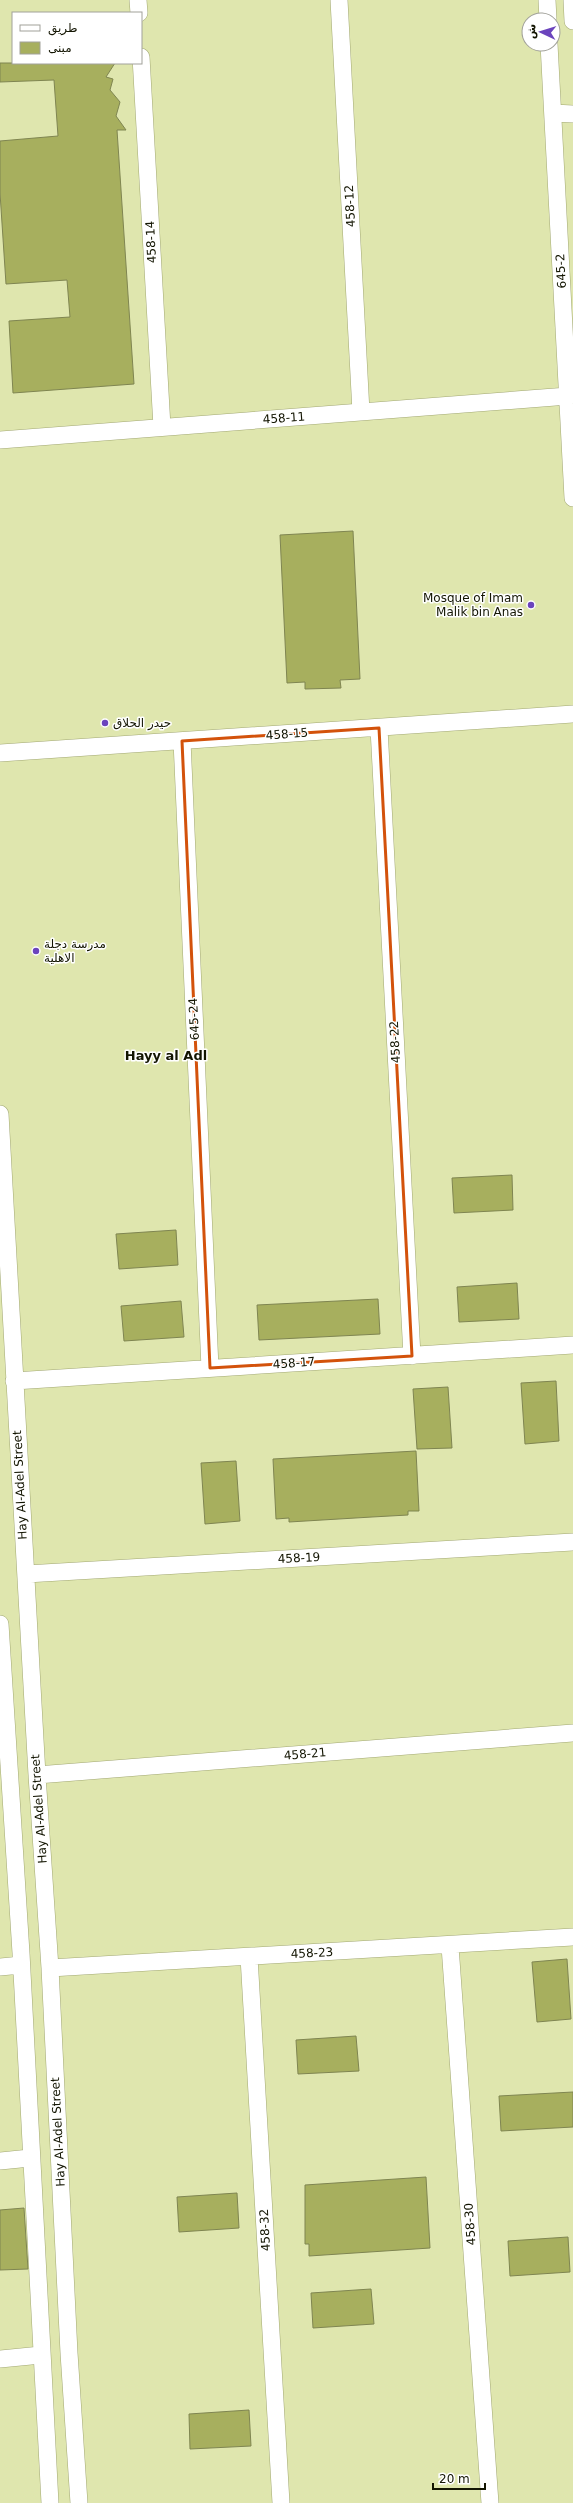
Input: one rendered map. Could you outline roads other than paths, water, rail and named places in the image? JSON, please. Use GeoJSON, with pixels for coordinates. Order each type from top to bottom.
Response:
{"type":"FeatureCollection","features":[{"type":"Feature","properties":{"kind":"street"},"geometry":{"type":"LineString","coordinates":[[138,0],[139,12]]}},
{"type":"Feature","properties":{"kind":"street","name":"458-12"},"geometry":{"type":"LineString","coordinates":[[339,0],[361,412]]}},
{"type":"Feature","properties":{"kind":"street"},"geometry":{"type":"LineString","coordinates":[[547,0],[548,12]]}},
{"type":"Feature","properties":{"kind":"street"},"geometry":{"type":"LineString","coordinates":[[572,0],[573,21]]}},
{"type":"Feature","properties":{"kind":"street","name":"645-2"},"geometry":{"type":"LineString","coordinates":[[549,52],[573,498]]}},
{"type":"Feature","properties":{"kind":"street","name":"458-14"},"geometry":{"type":"LineString","coordinates":[[141,64],[162,428]]}},
{"type":"Feature","properties":{"kind":"street"},"geometry":{"type":"LineString","coordinates":[[553,114],[573,114]]}},
{"type":"Feature","properties":{"kind":"street","name":"458-11"},"geometry":{"type":"LineString","coordinates":[[0,440],[568,396]]}},
{"type":"Feature","properties":{"kind":"street","name":"458-15"},"geometry":{"type":"LineString","coordinates":[[0,753],[573,714]]}},
{"type":"Feature","properties":{"kind":"street","name":"458-22"},"geometry":{"type":"LineString","coordinates":[[379,728],[412,1356]]}},
{"type":"Feature","properties":{"kind":"street","name":"645-24"},"geometry":{"type":"LineString","coordinates":[[182,741],[210,1368]]}},
{"type":"Feature","properties":{"kind":"street","name":"Hay Al-Adel Street"},"geometry":{"type":"LineString","coordinates":[[0,1114],[37,1776],[50,1968],[68,2353],[79,2503]]}},
{"type":"Feature","properties":{"kind":"street","name":"458-17"},"geometry":{"type":"LineString","coordinates":[[14,1381],[573,1345]]}},
{"type":"Feature","properties":{"kind":"street","name":"458-19"},"geometry":{"type":"LineString","coordinates":[[26,1574],[573,1542]]}},
{"type":"Feature","properties":{"kind":"street"},"geometry":{"type":"LineString","coordinates":[[0,1624],[21,1959],[30,2158],[50,2503]]}},
{"type":"Feature","properties":{"kind":"street","name":"458-21"},"geometry":{"type":"LineString","coordinates":[[37,1776],[573,1732]]}},
{"type":"Feature","properties":{"kind":"street","name":"458-23"},"geometry":{"type":"LineString","coordinates":[[50,1968],[450,1946],[573,1937]]}},
{"type":"Feature","properties":{"kind":"street","name":"458-30"},"geometry":{"type":"LineString","coordinates":[[450,1946],[490,2503]]}},
{"type":"Feature","properties":{"kind":"street"},"geometry":{"type":"LineString","coordinates":[[0,1967],[48,1951]]}},
{"type":"Feature","properties":{"kind":"street","name":"458-32"},"geometry":{"type":"LineString","coordinates":[[250,1957],[280,2503]]}},
{"type":"Feature","properties":{"kind":"street"},"geometry":{"type":"LineString","coordinates":[[0,2161],[30,2158]]}},
{"type":"Feature","properties":{"kind":"street"},"geometry":{"type":"LineString","coordinates":[[0,2359],[41,2355]]}},
{"type":"Feature","properties":{"kind":"place","name":"Mosque of Imam Malik bin Anas"},"geometry":{"type":"Point","coordinates":[531,605]}},
{"type":"Feature","properties":{"kind":"place","name":"حيدر الحلاق"},"geometry":{"type":"Point","coordinates":[105,723]}},
{"type":"Feature","properties":{"kind":"place","name":"مدرسة دجلة الاهلية"},"geometry":{"type":"Point","coordinates":[36,951]}},
{"type":"Feature","properties":{"kind":"district","name":"Hayy al Adl"},"geometry":{"type":"Point","coordinates":[166,1055]}}]}
